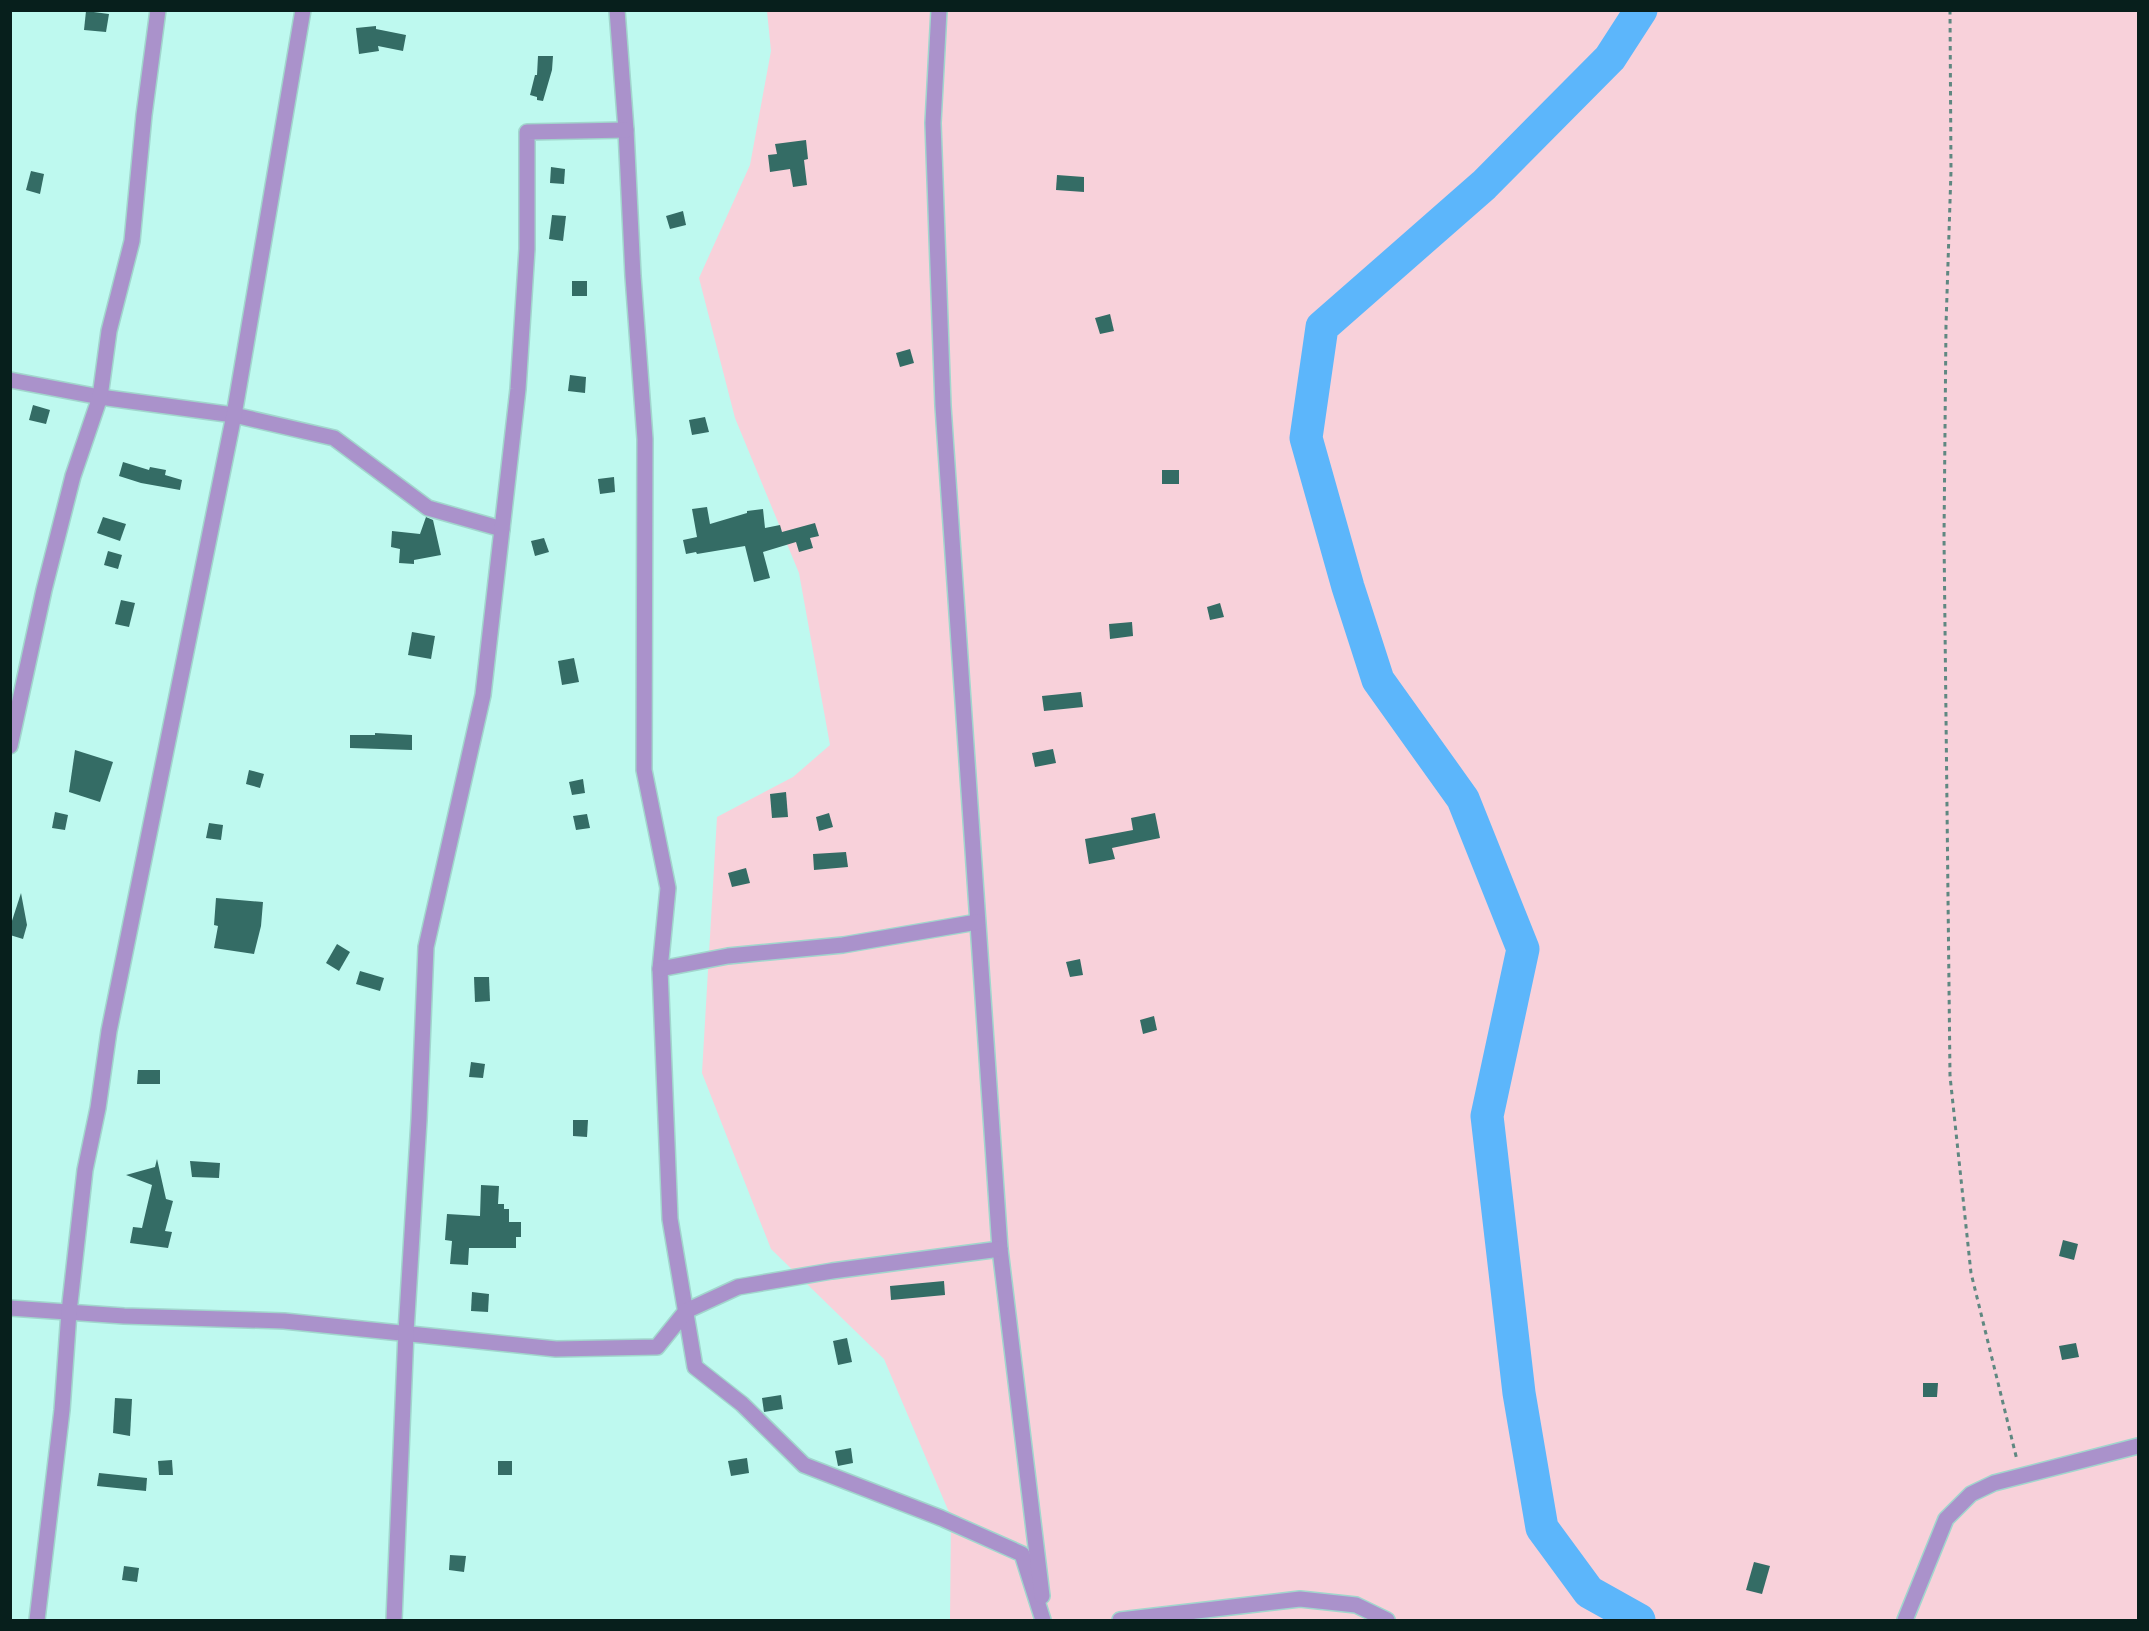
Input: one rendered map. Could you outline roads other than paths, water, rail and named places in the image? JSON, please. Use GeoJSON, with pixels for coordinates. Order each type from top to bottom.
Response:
{"type":"FeatureCollection","features":[{"type":"Feature","properties":{"kind":"street"},"geometry":{"type":"LineString","coordinates":[[10,746],[58,533],[73,476],[99,397],[109,331],[132,241],[144,116],[158,10]]}},
{"type":"Feature","properties":{"kind":"street"},"geometry":{"type":"LineString","coordinates":[[37,1620],[62,1410],[69,1312],[85,1170],[98,1108],[109,1031],[234,415],[303,10]]}},
{"type":"Feature","properties":{"kind":"street"},"geometry":{"type":"LineString","coordinates":[[616,10],[626,130],[633,276],[645,439],[644,770],[668,888],[660,969],[670,1219],[696,1366],[742,1404],[804,1465],[941,1518],[1022,1554],[1044,1620]]}},
{"type":"Feature","properties":{"kind":"street"},"geometry":{"type":"LineString","coordinates":[[939,10],[933,123],[943,406],[1000,1249],[1044,1620]]}},
{"type":"Feature","properties":{"kind":"street"},"geometry":{"type":"LineString","coordinates":[[394,1620],[426,946],[483,694],[519,377],[527,249],[527,132],[626,130]]}},
{"type":"Feature","properties":{"kind":"street"},"geometry":{"type":"LineString","coordinates":[[10,380],[99,397],[234,415],[334,438],[428,508],[501,529]]}},
{"type":"Feature","properties":{"kind":"street"},"geometry":{"type":"LineString","coordinates":[[660,969],[728,956],[843,945],[977,922]]}},
{"type":"Feature","properties":{"kind":"street"},"geometry":{"type":"LineString","coordinates":[[10,1308],[284,1321],[556,1349],[657,1347],[686,1311],[738,1287],[832,1271],[1000,1249]]}},
{"type":"Feature","properties":{"kind":"street"},"geometry":{"type":"LineString","coordinates":[[1905,1620],[1946,1519],[1971,1494],[1994,1483],[2139,1446]]}},
{"type":"Feature","properties":{"kind":"street"},"geometry":{"type":"LineString","coordinates":[[1120,1620],[1300,1599],[1356,1605],[1387,1620]]}},
{"type":"Feature","properties":{"kind":"waterway"},"geometry":{"type":"LineString","coordinates":[[1639,1620],[1589,1592],[1542,1528],[1519,1393],[1487,1116],[1523,949],[1463,799],[1378,680],[1348,587],[1306,438],[1322,327],[1484,185],[1610,58],[1641,10]]}}]}
